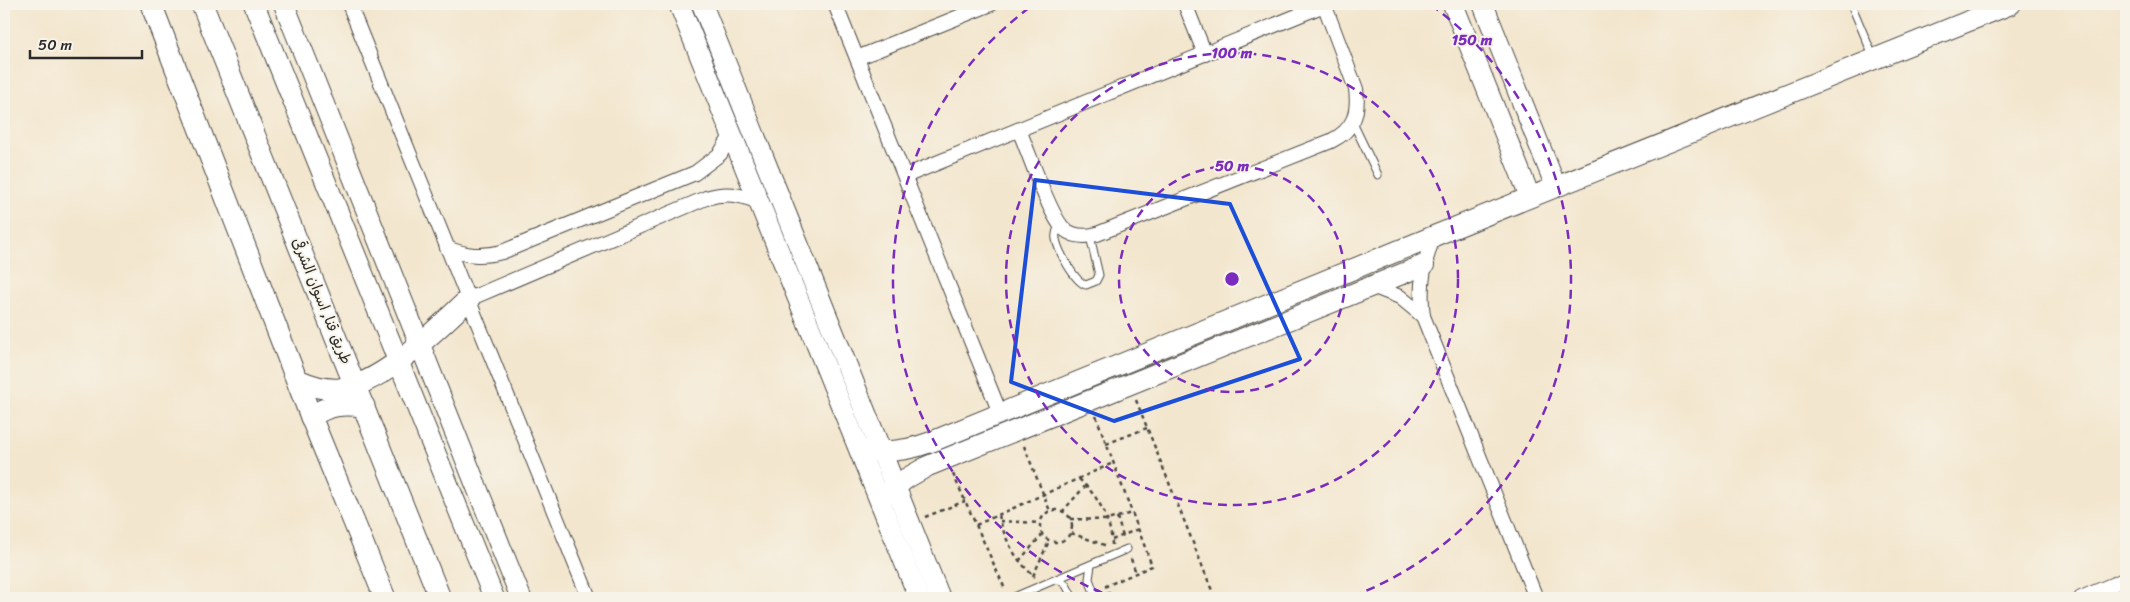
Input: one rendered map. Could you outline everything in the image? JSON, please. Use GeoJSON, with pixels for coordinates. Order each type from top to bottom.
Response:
{"type":"FeatureCollection","features":[{"type":"Feature","properties":{"kind":"main road"},"geometry":{"type":"LineString","coordinates":[[151,4],[312,417],[386,598]]}},
{"type":"Feature","properties":{"kind":"main road","name":"طريق قنا, اسوان الشرقى"},"geometry":{"type":"LineString","coordinates":[[202,4],[440,598]]}},
{"type":"Feature","properties":{"kind":"main road"},"geometry":{"type":"LineString","coordinates":[[298,380],[329,389],[356,385],[398,360],[419,344],[469,299]]}},
{"type":"Feature","properties":{"kind":"main road"},"geometry":{"type":"LineString","coordinates":[[312,417],[329,406],[364,406]]}},
{"type":"Feature","properties":{"kind":"street"},"geometry":{"type":"LineString","coordinates":[[254,4],[494,598]]}},
{"type":"Feature","properties":{"kind":"street"},"geometry":{"type":"LineString","coordinates":[[284,4],[521,598]]}},
{"type":"Feature","properties":{"kind":"street"},"geometry":{"type":"LineString","coordinates":[[349,4],[589,598]]}},
{"type":"Feature","properties":{"kind":"street"},"geometry":{"type":"LineString","coordinates":[[680,4],[731,136],[920,598]]}},
{"type":"Feature","properties":{"kind":"street"},"geometry":{"type":"LineString","coordinates":[[702,4],[940,598]]}},
{"type":"Feature","properties":{"kind":"street"},"geometry":{"type":"LineString","coordinates":[[835,4],[1000,413]]}},
{"type":"Feature","properties":{"kind":"street"},"geometry":{"type":"LineString","coordinates":[[857,58],[973,7],[991,4]]}},
{"type":"Feature","properties":{"kind":"street"},"geometry":{"type":"LineString","coordinates":[[1185,4],[1205,54]]}},
{"type":"Feature","properties":{"kind":"street"},"geometry":{"type":"LineString","coordinates":[[905,176],[1324,4],[1356,89],[1357,112],[1353,123],[1347,131],[1331,141],[1090,236],[1074,234],[1060,224],[1020,130]]}},
{"type":"Feature","properties":{"kind":"street"},"geometry":{"type":"LineString","coordinates":[[1453,4],[1530,197]]}},
{"type":"Feature","properties":{"kind":"street"},"geometry":{"type":"LineString","coordinates":[[1483,4],[1556,187]]}},
{"type":"Feature","properties":{"kind":"street"},"geometry":{"type":"LineString","coordinates":[[860,449],[882,452],[903,451],[922,446],[1530,197],[2011,4]]}},
{"type":"Feature","properties":{"kind":"street"},"geometry":{"type":"LineString","coordinates":[[447,248],[474,256],[488,256],[502,252],[695,173],[716,158],[731,136]]}},
{"type":"Feature","properties":{"kind":"street"},"geometry":{"type":"LineString","coordinates":[[469,299],[706,198],[737,194],[758,202]]}},
{"type":"Feature","properties":{"kind":"street"},"geometry":{"type":"LineString","coordinates":[[1434,236],[1424,265],[1421,290],[1423,316],[1536,598]]}},
{"type":"Feature","properties":{"kind":"street"},"geometry":{"type":"LineString","coordinates":[[879,500],[895,486],[917,472],[946,459],[1424,265]]}},
{"type":"Feature","properties":{"kind":"street"},"geometry":{"type":"LineString","coordinates":[[1372,286],[1400,297],[1423,316]]}},
{"type":"Feature","properties":{"kind":"street"},"geometry":{"type":"LineString","coordinates":[[2081,598],[2126,579]]}},
{"type":"Feature","properties":{"kind":"lane"},"geometry":{"type":"LineString","coordinates":[[1851,4],[1874,59]]}},
{"type":"Feature","properties":{"kind":"lane"},"geometry":{"type":"LineString","coordinates":[[1353,123],[1378,175]]}},
{"type":"Feature","properties":{"kind":"lane"},"geometry":{"type":"LineString","coordinates":[[1060,224],[1056,237],[1058,244],[1076,279],[1086,285],[1096,281],[1098,275],[1090,236]]}},
{"type":"Feature","properties":{"kind":"lane"},"geometry":{"type":"LineString","coordinates":[[1012,598],[1128,549]]}},
{"type":"Feature","properties":{"kind":"lane"},"geometry":{"type":"LineString","coordinates":[[1091,565],[1089,579],[1096,598]]}},
{"type":"Feature","properties":{"kind":"lane"},"geometry":{"type":"LineString","coordinates":[[1058,579],[1066,585],[1073,598]]}},
{"type":"Feature","properties":{"kind":"path"},"geometry":{"type":"LineString","coordinates":[[1130,384],[1215,598]]}},
{"type":"Feature","properties":{"kind":"path"},"geometry":{"type":"LineString","coordinates":[[1090,401],[1152,566],[1106,586],[1111,598]]}},
{"type":"Feature","properties":{"kind":"path"},"geometry":{"type":"LineString","coordinates":[[1106,444],[1147,428]]}},
{"type":"Feature","properties":{"kind":"path"},"geometry":{"type":"LineString","coordinates":[[1018,431],[1050,511]]}},
{"type":"Feature","properties":{"kind":"path"},"geometry":{"type":"LineString","coordinates":[[946,459],[1006,590]]}},
{"type":"Feature","properties":{"kind":"path"},"geometry":{"type":"LineString","coordinates":[[976,525],[1114,463]]}},
{"type":"Feature","properties":{"kind":"path"},"geometry":{"type":"LineString","coordinates":[[1070,533],[1112,548],[1107,520],[1095,495],[1080,479]]}},
{"type":"Feature","properties":{"kind":"path"},"geometry":{"type":"LineString","coordinates":[[1062,512],[1086,485]]}},
{"type":"Feature","properties":{"kind":"path"},"geometry":{"type":"LineString","coordinates":[[925,517],[965,501]]}},
{"type":"Feature","properties":{"kind":"path"},"geometry":{"type":"LineString","coordinates":[[1070,519],[1070,533],[1064,540],[1049,541],[1042,535],[1040,523],[1042,518],[1050,511],[1062,512],[1070,519],[1107,520],[1132,513]]}},
{"type":"Feature","properties":{"kind":"path"},"geometry":{"type":"LineString","coordinates":[[999,515],[1008,542],[1019,561],[1044,585]]}},
{"type":"Feature","properties":{"kind":"path"},"geometry":{"type":"LineString","coordinates":[[1000,521],[1040,523]]}},
{"type":"Feature","properties":{"kind":"path"},"geometry":{"type":"LineString","coordinates":[[1112,540],[1138,529]]}},
{"type":"Feature","properties":{"kind":"path"},"geometry":{"type":"LineString","coordinates":[[1019,561],[1042,535]]}},
{"type":"Feature","properties":{"kind":"path"},"geometry":{"type":"LineString","coordinates":[[1033,576],[1049,541]]}},
{"type":"Feature","properties":{"kind":"highlighted area"},"geometry":{"type":"Polygon","coordinates":[[[1035,180],[1230,204],[1300,359],[1114,421],[1011,382],[1035,180]]]}}]}
